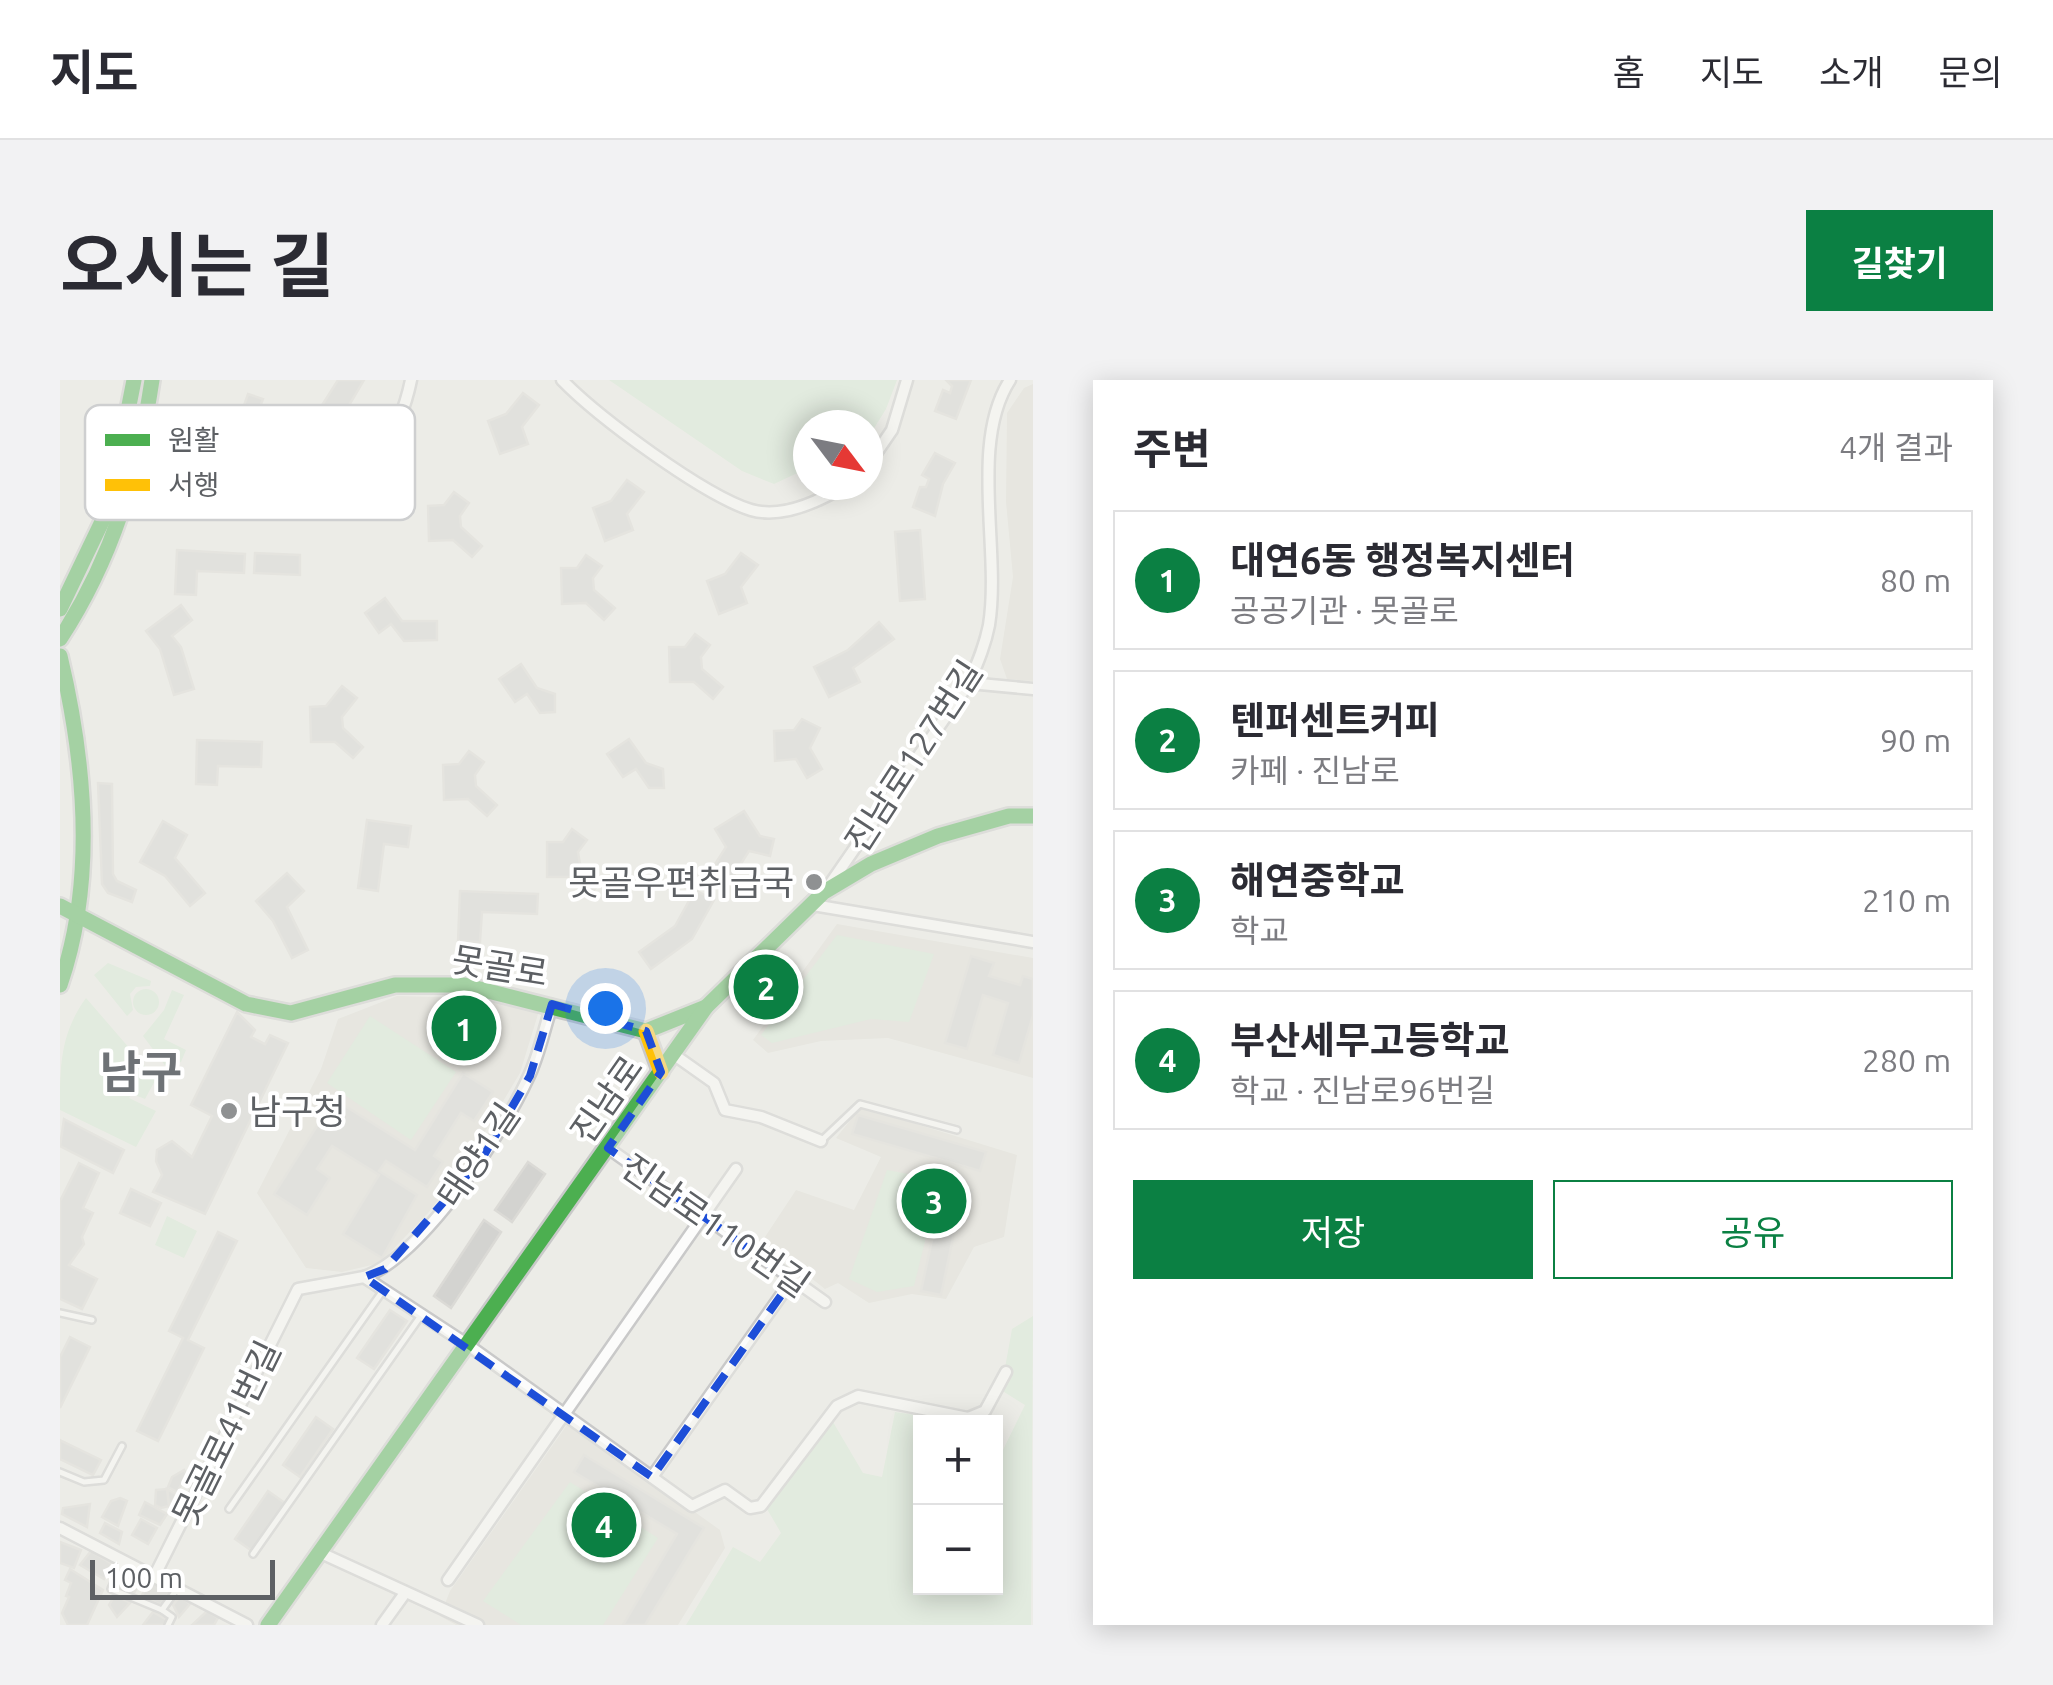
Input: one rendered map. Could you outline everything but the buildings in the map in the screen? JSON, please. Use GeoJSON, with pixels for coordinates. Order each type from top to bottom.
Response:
{"type":"FeatureCollection","features":[{"type":"Feature","properties":{"kind":"main road"},"geometry":{"type":"LineString","coordinates":[[129,405],[134,380]]}},
{"type":"Feature","properties":{"kind":"main road"},"geometry":{"type":"LineString","coordinates":[[148,405],[152,380]]}},
{"type":"Feature","properties":{"kind":"main road"},"geometry":{"type":"LineString","coordinates":[[60,609],[101,520]]}},
{"type":"Feature","properties":{"kind":"main road"},"geometry":{"type":"LineString","coordinates":[[60,640],[112,547],[121,520]]}},
{"type":"Feature","properties":{"kind":"main road"},"geometry":{"type":"LineString","coordinates":[[60,656],[72,697],[80,756],[79,916],[60,985]]}},
{"type":"Feature","properties":{"kind":"main road","name":"진남로"},"geometry":{"type":"LineString","coordinates":[[268,1625],[706,1007],[824,892],[871,864],[938,836],[1009,816],[1033,816]]}},
{"type":"Feature","properties":{"kind":"main road","name":"못골로"},"geometry":{"type":"LineString","coordinates":[[60,906],[246,1004],[291,1013],[395,985],[464,984],[646,1031]]}},
{"type":"Feature","properties":{"kind":"main road"},"geometry":{"type":"LineString","coordinates":[[661,1072],[646,1031],[706,1007]]}},
{"type":"Feature","properties":{"kind":"street"},"geometry":{"type":"LineString","coordinates":[[401,405],[411,380]]}},
{"type":"Feature","properties":{"kind":"street"},"geometry":{"type":"LineString","coordinates":[[562,380],[628,433],[701,483],[751,510],[774,512],[813,500]]}},
{"type":"Feature","properties":{"kind":"street"},"geometry":{"type":"LineString","coordinates":[[883,443],[892,430],[907,380]]}},
{"type":"Feature","properties":{"kind":"street","name":"진남로127번길"},"geometry":{"type":"LineString","coordinates":[[824,892],[968,683],[983,652],[990,620],[991,434],[997,400],[1010,380]]}},
{"type":"Feature","properties":{"kind":"street"},"geometry":{"type":"LineString","coordinates":[[968,683],[1033,689]]}},
{"type":"Feature","properties":{"kind":"street"},"geometry":{"type":"LineString","coordinates":[[813,905],[1033,942]]}},
{"type":"Feature","properties":{"kind":"street","name":"태양1길"},"geometry":{"type":"LineString","coordinates":[[364,1277],[385,1270],[438,1215],[483,1157],[530,1076],[552,1004]]}},
{"type":"Feature","properties":{"kind":"street"},"geometry":{"type":"LineString","coordinates":[[673,1054],[714,1083],[724,1110],[760,1116],[821,1141]]}},
{"type":"Feature","properties":{"kind":"street","name":"진남로110번길"},"geometry":{"type":"LineString","coordinates":[[608,1148],[825,1302]]}},
{"type":"Feature","properties":{"kind":"street"},"geometry":{"type":"LineString","coordinates":[[448,1580],[736,1169]]}},
{"type":"Feature","properties":{"kind":"street"},"geometry":{"type":"LineString","coordinates":[[364,1277],[564,1412],[692,1506],[726,1490],[750,1508],[761,1506],[838,1406],[858,1396],[968,1418],[984,1411],[1006,1372]]}},
{"type":"Feature","properties":{"kind":"street","name":"못골로41번길"},"geometry":{"type":"LineString","coordinates":[[154,1577],[298,1288],[364,1277]]}},
{"type":"Feature","properties":{"kind":"street"},"geometry":{"type":"LineString","coordinates":[[652,1477],[792,1280]]}},
{"type":"Feature","properties":{"kind":"street"},"geometry":{"type":"LineString","coordinates":[[60,1528],[247,1625]]}},
{"type":"Feature","properties":{"kind":"street"},"geometry":{"type":"LineString","coordinates":[[321,1553],[478,1625]]}},
{"type":"Feature","properties":{"kind":"street"},"geometry":{"type":"LineString","coordinates":[[382,1625],[405,1593]]}},
{"type":"Feature","properties":{"kind":"lane"},"geometry":{"type":"LineString","coordinates":[[821,1141],[860,1104],[957,1130]]}},
{"type":"Feature","properties":{"kind":"lane"},"geometry":{"type":"LineString","coordinates":[[229,1509],[384,1289]]}},
{"type":"Feature","properties":{"kind":"lane"},"geometry":{"type":"LineString","coordinates":[[60,1313],[92,1320]]}},
{"type":"Feature","properties":{"kind":"lane"},"geometry":{"type":"LineString","coordinates":[[253,1554],[422,1314]]}},
{"type":"Feature","properties":{"kind":"lane"},"geometry":{"type":"LineString","coordinates":[[60,1472],[84,1482],[104,1480],[122,1446]]}},
{"type":"Feature","properties":{"kind":"lane"},"geometry":{"type":"LineString","coordinates":[[123,1561],[111,1589],[162,1610],[172,1617],[168,1625]]}},
{"type":"Feature","properties":{"kind":"lane"},"geometry":{"type":"LineString","coordinates":[[162,1610],[177,1589]]}},
{"type":"Feature","properties":{"kind":"highlighted area"},"geometry":{"type":"Polygon","coordinates":[[[552,1004],[646,1031],[661,1072],[608,1148],[792,1280],[652,1477],[364,1277],[385,1269],[483,1157],[530,1076],[552,1004]]]}},
{"type":"Feature","properties":{"kind":"shaded area"},"geometry":{"type":"Polygon","coordinates":[[[1033,384],[1033,681],[1007,679],[1000,659],[1013,577],[1006,502],[1007,413],[1024,388],[1033,384]]]}},
{"type":"Feature","properties":{"kind":"shaded area"},"geometry":{"type":"Polygon","coordinates":[[[837,924],[1033,958],[1033,1078],[888,1038],[821,1041],[768,1053],[753,1040],[837,924]]]}},
{"type":"Feature","properties":{"kind":"shaded area"},"geometry":{"type":"Polygon","coordinates":[[[397,996],[469,998],[539,1011],[520,1073],[465,1165],[428,1213],[380,1263],[342,1272],[306,1268],[257,1193],[321,1069],[338,1019],[397,996]]]}},
{"type":"Feature","properties":{"kind":"shaded area"},"geometry":{"type":"Polygon","coordinates":[[[861,1107],[1017,1155],[1004,1237],[974,1247],[946,1299],[912,1294],[869,1303],[838,1283],[825,1289],[763,1240],[796,1190],[854,1210],[881,1157],[836,1138],[861,1107]]]}},
{"type":"Feature","properties":{"kind":"shaded area"},"geometry":{"type":"Polygon","coordinates":[[[569,1422],[720,1530],[725,1548],[678,1625],[456,1625],[440,1616],[450,1591],[569,1422]]]}},
{"type":"Feature","properties":{"kind":"green space"},"geometry":{"type":"Polygon","coordinates":[[[609,380],[897,380],[883,414],[883,410],[793,410],[793,475],[774,484],[742,471],[609,380]]]}},
{"type":"Feature","properties":{"kind":"green space"},"geometry":{"type":"Polygon","coordinates":[[[837,935],[934,954],[909,1022],[871,1019],[772,1043],[761,1035],[837,935]]]}},
{"type":"Feature","properties":{"kind":"green space"},"geometry":{"type":"Polygon","coordinates":[[[108,963],[151,981],[150,986],[136,987],[130,994],[133,1010],[127,1016],[94,975],[108,963]]]}},
{"type":"Feature","properties":{"kind":"green space"},"geometry":{"type":"Polygon","coordinates":[[[146,989],[155,993],[159,1002],[155,1011],[146,1015],[137,1011],[133,1002],[137,993],[146,989]]]}},
{"type":"Feature","properties":{"kind":"green space"},"geometry":{"type":"Polygon","coordinates":[[[172,990],[184,995],[164,1039],[186,1050],[181,1062],[167,1068],[143,1036],[164,1010],[172,990]]]}},
{"type":"Feature","properties":{"kind":"green space"},"geometry":{"type":"Polygon","coordinates":[[[86,998],[156,1079],[145,1099],[132,1094],[129,1098],[156,1111],[136,1147],[60,1110],[66,1038],[86,998]]]}},
{"type":"Feature","properties":{"kind":"green space"},"geometry":{"type":"Polygon","coordinates":[[[370,1016],[456,1072],[411,1140],[327,1083],[370,1016]]]}},
{"type":"Feature","properties":{"kind":"green space"},"geometry":{"type":"Polygon","coordinates":[[[887,1170],[940,1180],[914,1286],[877,1292],[849,1279],[887,1170]]]}},
{"type":"Feature","properties":{"kind":"green space"},"geometry":{"type":"Polygon","coordinates":[[[167,1216],[197,1231],[184,1258],[155,1245],[167,1216]]]}},
{"type":"Feature","properties":{"kind":"green space"},"geometry":{"type":"Polygon","coordinates":[[[1033,1316],[1031,1625],[686,1625],[733,1547],[760,1562],[781,1533],[767,1509],[833,1422],[863,1473],[882,1477],[895,1412],[917,1415],[913,1415],[913,1595],[1003,1595],[1003,1450],[1025,1405],[1001,1390],[1012,1329],[1033,1316]]]}},
{"type":"Feature","properties":{"kind":"green space"},"geometry":{"type":"Polygon","coordinates":[[[570,1482],[658,1538],[603,1625],[521,1625],[483,1601],[570,1482]]]}},
{"type":"Feature","properties":{"kind":"traffic: fast"},"geometry":{"type":"LineString","coordinates":[[129,405],[134,380]]}},
{"type":"Feature","properties":{"kind":"traffic: fast"},"geometry":{"type":"LineString","coordinates":[[147,405],[152,380]]}},
{"type":"Feature","properties":{"kind":"traffic: fast"},"geometry":{"type":"LineString","coordinates":[[60,609],[103,520]]}},
{"type":"Feature","properties":{"kind":"traffic: fast"},"geometry":{"type":"LineString","coordinates":[[60,639],[94,578],[118,520]]}},
{"type":"Feature","properties":{"kind":"traffic: fast"},"geometry":{"type":"LineString","coordinates":[[60,656],[76,737],[83,821],[79,904],[60,985]]}},
{"type":"Feature","properties":{"kind":"traffic: fast"},"geometry":{"type":"LineString","coordinates":[[268,1625],[706,1007],[824,892],[871,864],[938,836],[1009,816],[1033,816]]}},
{"type":"Feature","properties":{"kind":"traffic: fast"},"geometry":{"type":"LineString","coordinates":[[60,906],[246,1004],[291,1013],[395,985],[464,985],[646,1031],[706,1007]]}},
{"type":"Feature","properties":{"kind":"traffic: slow"},"geometry":{"type":"LineString","coordinates":[[646,1031],[661,1072]]}},
{"type":"Feature","properties":{"kind":"place","name":"못골우편취급국"},"geometry":{"type":"Point","coordinates":[814,882]}},
{"type":"Feature","properties":{"kind":"place","name":"텐퍼센트커피"},"geometry":{"type":"Point","coordinates":[766,987]}},
{"type":"Feature","properties":{"kind":"place","name":"대연6동 행정복지센터"},"geometry":{"type":"Point","coordinates":[464,1028]}},
{"type":"Feature","properties":{"kind":"place","name":"남구청"},"geometry":{"type":"Point","coordinates":[229,1111]}},
{"type":"Feature","properties":{"kind":"place","name":"해연중학교"},"geometry":{"type":"Point","coordinates":[934,1201]}},
{"type":"Feature","properties":{"kind":"place","name":"부산세무고등학교"},"geometry":{"type":"Point","coordinates":[604,1525]}},
{"type":"Feature","properties":{"kind":"district","name":"남구"},"geometry":{"type":"Point","coordinates":[141,1071]}}]}
